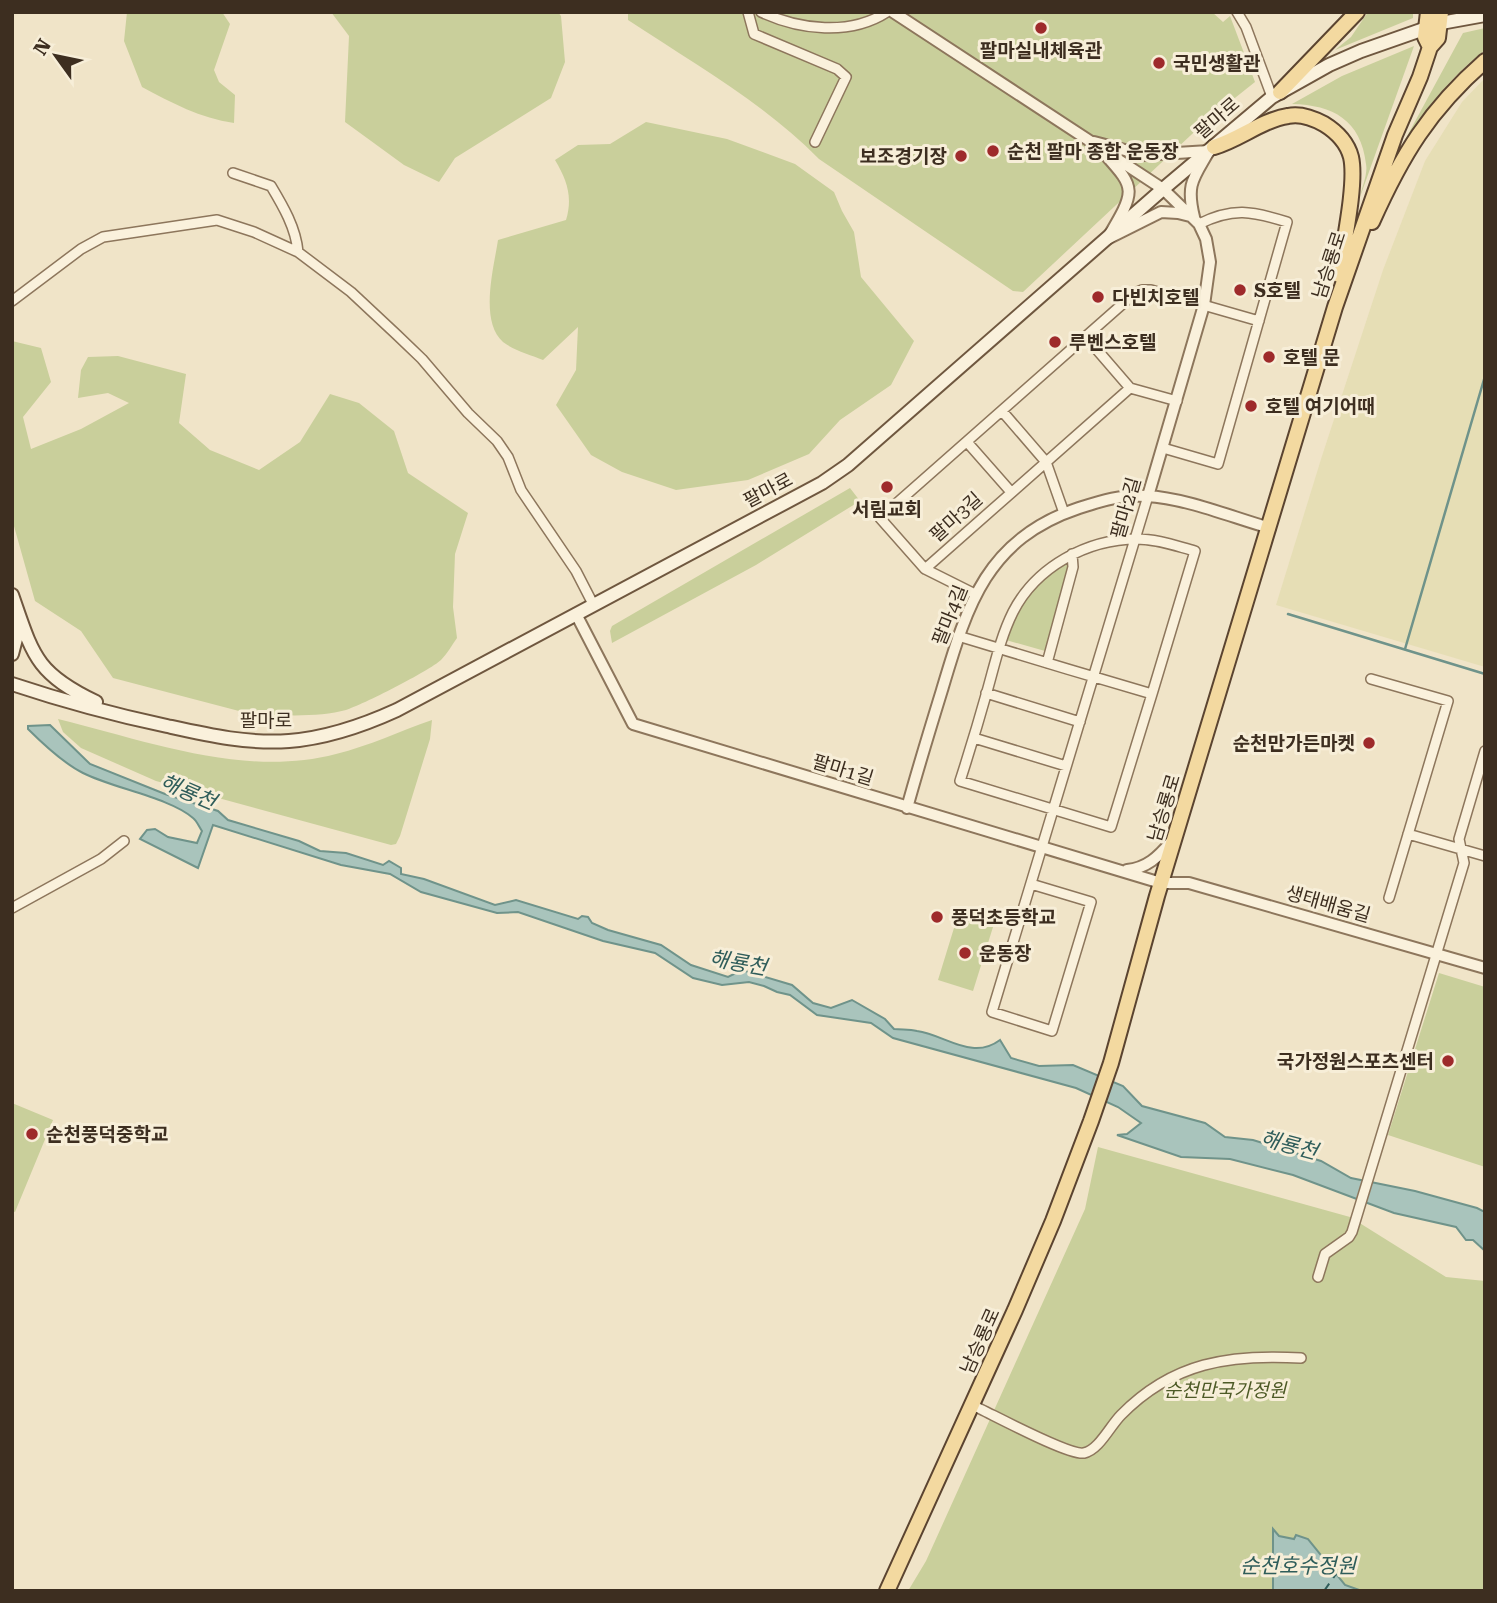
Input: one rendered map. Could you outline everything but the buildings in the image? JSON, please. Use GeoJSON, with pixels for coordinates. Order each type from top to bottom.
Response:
{"type":"FeatureCollection","features":[{"type":"Feature","properties":{"kind":"main road"},"geometry":{"type":"LineString","coordinates":[[1276,95],[1357,12]]}},
{"type":"Feature","properties":{"kind":"main road"},"geometry":{"type":"LineString","coordinates":[[1428,12],[1436,21]]}},
{"type":"Feature","properties":{"kind":"main road","name":"팔마로"},"geometry":{"type":"LineString","coordinates":[[12,684],[124,716],[245,741],[291,741],[327,735],[371,722],[822,483],[848,465],[1276,95],[1361,51],[1436,21],[1459,16],[1485,15]]}},
{"type":"Feature","properties":{"kind":"main road","name":"남승룡로"},"geometry":{"type":"LineString","coordinates":[[887,1591],[1048,1232],[1086,1135],[1111,1063],[1161,883],[1335,307],[1379,176],[1430,47],[1425,37],[1436,21]]}},
{"type":"Feature","properties":{"kind":"main road"},"geometry":{"type":"LineString","coordinates":[[1335,307],[1403,156],[1425,123],[1455,87],[1485,61]]}},
{"type":"Feature","properties":{"kind":"main road"},"geometry":{"type":"LineString","coordinates":[[1211,149],[1233,142],[1268,122],[1290,115],[1317,120],[1343,140],[1350,154],[1353,177],[1335,307]]}},
{"type":"Feature","properties":{"kind":"main road"},"geometry":{"type":"LineString","coordinates":[[12,595],[38,661],[48,673],[63,685],[124,716]]}},
{"type":"Feature","properties":{"kind":"main road"},"geometry":{"type":"LineString","coordinates":[[12,605],[17,635],[12,654]]}},
{"type":"Feature","properties":{"kind":"street"},"geometry":{"type":"LineString","coordinates":[[748,12],[754,34],[837,69],[846,78],[815,142]]}},
{"type":"Feature","properties":{"kind":"street"},"geometry":{"type":"LineString","coordinates":[[761,12],[789,22],[822,27],[859,25],[886,13],[1094,142],[1163,190],[1197,220]]}},
{"type":"Feature","properties":{"kind":"street"},"geometry":{"type":"LineString","coordinates":[[1237,12],[1276,95]]}},
{"type":"Feature","properties":{"kind":"street"},"geometry":{"type":"LineString","coordinates":[[1094,142],[1144,155],[1211,149]]}},
{"type":"Feature","properties":{"kind":"street"},"geometry":{"type":"LineString","coordinates":[[1094,142],[1130,187],[1127,203],[1107,239]]}},
{"type":"Feature","properties":{"kind":"street","name":"팔마2길"},"geometry":{"type":"LineString","coordinates":[[1031,884],[1091,902],[1052,1031],[992,1012],[1204,305],[1210,262],[1206,239],[1189,193],[1190,186],[1211,149]]}},
{"type":"Feature","properties":{"kind":"street"},"geometry":{"type":"LineString","coordinates":[[233,173],[271,186],[297,237],[298,252]]}},
{"type":"Feature","properties":{"kind":"street"},"geometry":{"type":"LineString","coordinates":[[1107,239],[1161,212],[1178,213],[1197,220],[1237,212],[1255,213],[1287,222],[1218,464],[1163,448]]}},
{"type":"Feature","properties":{"kind":"street"},"geometry":{"type":"LineString","coordinates":[[12,301],[80,249],[103,237],[217,220],[254,232],[298,252],[343,286],[397,335],[497,441],[508,457],[521,490],[570,562],[593,604]]}},
{"type":"Feature","properties":{"kind":"street"},"geometry":{"type":"LineString","coordinates":[[975,594],[925,569],[880,518],[1135,293],[1151,290],[1259,321]]}},
{"type":"Feature","properties":{"kind":"street"},"geometry":{"type":"LineString","coordinates":[[1086,337],[1130,388],[1177,401]]}},
{"type":"Feature","properties":{"kind":"street","name":"팔마3길"},"geometry":{"type":"LineString","coordinates":[[925,569],[1130,388]]}},
{"type":"Feature","properties":{"kind":"street"},"geometry":{"type":"LineString","coordinates":[[1002,411],[1046,462],[1064,513]]}},
{"type":"Feature","properties":{"kind":"street","name":"팔마3길"},"geometry":{"type":"LineString","coordinates":[[967,442],[1011,492]]}},
{"type":"Feature","properties":{"kind":"street","name":"팔마4길"},"geometry":{"type":"LineString","coordinates":[[907,808],[958,636],[975,594],[1007,552],[1024,538],[1064,513],[1127,496],[1172,500],[1270,528]]}},
{"type":"Feature","properties":{"kind":"street"},"geometry":{"type":"LineString","coordinates":[[1135,539],[1161,542],[1195,551],[1111,827],[960,781],[1009,620],[1021,599],[1042,575],[1072,554],[1096,545],[1135,539]]}},
{"type":"Feature","properties":{"kind":"street"},"geometry":{"type":"LineString","coordinates":[[1047,663],[1073,567],[1072,554]]}},
{"type":"Feature","properties":{"kind":"street","name":"팔마1길"},"geometry":{"type":"LineString","coordinates":[[576,614],[633,724],[1161,883]]}},
{"type":"Feature","properties":{"kind":"street"},"geometry":{"type":"LineString","coordinates":[[958,636],[1152,694]]}},
{"type":"Feature","properties":{"kind":"street"},"geometry":{"type":"LineString","coordinates":[[1371,678],[1448,701],[1389,898]]}},
{"type":"Feature","properties":{"kind":"street"},"geometry":{"type":"LineString","coordinates":[[986,693],[1080,722]]}},
{"type":"Feature","properties":{"kind":"street"},"geometry":{"type":"LineString","coordinates":[[974,738],[1066,766]]}},
{"type":"Feature","properties":{"kind":"street"},"geometry":{"type":"LineString","coordinates":[[1318,1278],[1325,1254],[1352,1232],[1380,1144],[1464,863],[1459,839],[1485,751]]}},
{"type":"Feature","properties":{"kind":"street"},"geometry":{"type":"LineString","coordinates":[[1408,834],[1485,856]]}},
{"type":"Feature","properties":{"kind":"street"},"geometry":{"type":"LineString","coordinates":[[1119,871],[1137,869],[1149,864],[1175,838]]}},
{"type":"Feature","properties":{"kind":"street"},"geometry":{"type":"LineString","coordinates":[[12,908],[101,859],[124,841]]}},
{"type":"Feature","properties":{"kind":"street","name":"생태배움길"},"geometry":{"type":"LineString","coordinates":[[1161,883],[1189,883],[1485,968]]}},
{"type":"Feature","properties":{"kind":"street"},"geometry":{"type":"LineString","coordinates":[[972,1405],[1065,1449],[1085,1452],[1093,1448],[1115,1421],[1140,1398],[1186,1370],[1226,1359],[1267,1356],[1301,1358]]}},
{"type":"Feature","properties":{"kind":"shaded area"},"geometry":{"type":"Polygon","coordinates":[[[1485,78],[1485,667],[1276,605],[1383,270],[1425,161],[1462,102],[1485,78]]]}},
{"type":"Feature","properties":{"kind":"green space"},"geometry":{"type":"Polygon","coordinates":[[[127,12],[222,12],[230,24],[214,70],[219,82],[235,95],[234,123],[198,114],[142,87],[124,41],[127,12]]]}},
{"type":"Feature","properties":{"kind":"green space"},"geometry":{"type":"Polygon","coordinates":[[[331,12],[558,12],[561,16],[565,62],[551,98],[455,158],[439,182],[404,165],[345,122],[349,36],[331,12]]]}},
{"type":"Feature","properties":{"kind":"green space","name":"순천 팔마 종합 운동장"},"geometry":{"type":"Polygon","coordinates":[[[628,12],[1212,12],[1223,22],[1230,16],[1255,82],[1206,121],[1023,292],[1013,291],[819,159],[752,102],[628,20],[628,12]]]}},
{"type":"Feature","properties":{"kind":"green space"},"geometry":{"type":"Polygon","coordinates":[[[1368,12],[1413,12],[1413,18],[1335,50],[1351,37],[1368,12]]]}},
{"type":"Feature","properties":{"kind":"green space"},"geometry":{"type":"Polygon","coordinates":[[[1485,28],[1485,50],[1438,95],[1395,158],[1463,33],[1485,28]]]}},
{"type":"Feature","properties":{"kind":"green space"},"geometry":{"type":"Polygon","coordinates":[[[1414,46],[1360,197],[1366,176],[1366,164],[1358,136],[1351,126],[1332,112],[1292,104],[1342,76],[1414,46]]]}},
{"type":"Feature","properties":{"kind":"green space"},"geometry":{"type":"Polygon","coordinates":[[[646,122],[727,139],[795,164],[834,192],[854,232],[861,277],[914,341],[891,385],[840,420],[809,454],[748,480],[676,490],[622,472],[591,455],[556,405],[576,370],[578,327],[543,360],[503,342],[492,321],[491,279],[498,240],[566,220],[568,189],[555,160],[578,145],[610,144],[646,122]]]}},
{"type":"Feature","properties":{"kind":"green space"},"geometry":{"type":"Polygon","coordinates":[[[12,341],[41,348],[51,382],[23,417],[31,449],[81,429],[129,403],[108,393],[78,398],[81,370],[88,357],[118,356],[186,374],[179,423],[210,450],[259,470],[300,442],[330,394],[359,403],[394,431],[408,473],[468,513],[455,554],[453,607],[457,638],[434,665],[380,695],[334,713],[278,715],[239,711],[113,678],[81,631],[35,601],[12,519],[12,341]]]}},
{"type":"Feature","properties":{"kind":"green space"},"geometry":{"type":"Polygon","coordinates":[[[850,488],[860,501],[756,565],[612,643],[612,626],[850,488]]]}},
{"type":"Feature","properties":{"kind":"green space"},"geometry":{"type":"Polygon","coordinates":[[[1064,561],[1069,566],[1045,651],[1006,640],[1016,615],[1029,596],[1064,561]]]}},
{"type":"Feature","properties":{"kind":"green space"},"geometry":{"type":"Polygon","coordinates":[[[58,719],[196,754],[266,762],[336,754],[432,720],[430,739],[400,836],[396,844],[391,845],[156,781],[81,748],[63,732],[58,719]]]}},
{"type":"Feature","properties":{"kind":"green space","name":"운동장"},"geometry":{"type":"Polygon","coordinates":[[[958,915],[993,927],[973,991],[938,980],[958,915]]]}},
{"type":"Feature","properties":{"kind":"green space","name":"국가정원스포츠센터"},"geometry":{"type":"Polygon","coordinates":[[[1439,973],[1485,987],[1485,1167],[1388,1135],[1439,973]]]}},
{"type":"Feature","properties":{"kind":"green space"},"geometry":{"type":"Polygon","coordinates":[[[12,1103],[53,1120],[15,1212],[12,1211],[12,1103]]]}},
{"type":"Feature","properties":{"kind":"green space","name":"순천만국가정원"},"geometry":{"type":"Polygon","coordinates":[[[1098,1147],[1350,1217],[1446,1277],[1485,1281],[1485,1591],[908,1591],[926,1561],[1085,1209],[1098,1147]]]}},
{"type":"Feature","properties":{"kind":"water"},"geometry":{"type":"Polygon","coordinates":[[[50,725],[90,764],[165,794],[218,811],[228,820],[299,841],[320,851],[346,853],[383,865],[389,861],[401,868],[401,874],[424,879],[495,905],[516,900],[578,919],[582,916],[588,917],[592,923],[608,930],[661,945],[691,965],[728,977],[742,970],[792,985],[813,1003],[831,1008],[852,1000],[885,1019],[894,1029],[928,1033],[969,1047],[990,1046],[1000,1040],[1011,1058],[1039,1066],[1073,1065],[1123,1086],[1142,1106],[1205,1123],[1225,1137],[1253,1140],[1321,1161],[1351,1178],[1415,1191],[1477,1208],[1485,1212],[1485,1251],[1473,1240],[1466,1240],[1456,1227],[1394,1213],[1293,1175],[1230,1159],[1181,1157],[1117,1135],[1127,1134],[1141,1123],[1118,1107],[1076,1088],[893,1038],[871,1023],[817,1015],[790,995],[764,986],[749,982],[722,985],[693,978],[655,953],[603,941],[518,912],[497,913],[421,892],[390,874],[341,865],[213,825],[198,868],[140,839],[147,830],[155,829],[168,837],[197,843],[202,831],[194,819],[171,805],[95,778],[68,764],[28,729],[28,726],[50,725]]]}},
{"type":"Feature","properties":{"kind":"water","name":"순천호수정원"},"geometry":{"type":"Polygon","coordinates":[[[1273,1529],[1279,1536],[1294,1539],[1296,1535],[1308,1539],[1345,1585],[1362,1591],[1273,1591],[1273,1529]]]}},
{"type":"Feature","properties":{"kind":"waterway"},"geometry":{"type":"LineString","coordinates":[[1405,649],[1485,376]]}},
{"type":"Feature","properties":{"kind":"waterway"},"geometry":{"type":"LineString","coordinates":[[1288,614],[1485,674]]}},
{"type":"Feature","properties":{"kind":"ferry route"},"geometry":{"type":"LineString","coordinates":[[1324,1591],[1336,1574]]}},
{"type":"Feature","properties":{"kind":"place","name":"팔마실내체육관"},"geometry":{"type":"Point","coordinates":[1041,28]}},
{"type":"Feature","properties":{"kind":"place","name":"국민생활관"},"geometry":{"type":"Point","coordinates":[1159,63]}},
{"type":"Feature","properties":{"kind":"place","name":"순천 팔마 종합 운동장"},"geometry":{"type":"Point","coordinates":[993,151]}},
{"type":"Feature","properties":{"kind":"place","name":"보조경기장"},"geometry":{"type":"Point","coordinates":[961,156]}},
{"type":"Feature","properties":{"kind":"place","name":"S호텔"},"geometry":{"type":"Point","coordinates":[1240,290]}},
{"type":"Feature","properties":{"kind":"place","name":"다빈치호텔"},"geometry":{"type":"Point","coordinates":[1098,297]}},
{"type":"Feature","properties":{"kind":"place","name":"루벤스호텔"},"geometry":{"type":"Point","coordinates":[1055,342]}},
{"type":"Feature","properties":{"kind":"place","name":"호텔 문"},"geometry":{"type":"Point","coordinates":[1269,357]}},
{"type":"Feature","properties":{"kind":"place","name":"호텔 여기어때"},"geometry":{"type":"Point","coordinates":[1251,406]}},
{"type":"Feature","properties":{"kind":"place","name":"서림교회"},"geometry":{"type":"Point","coordinates":[887,487]}},
{"type":"Feature","properties":{"kind":"place","name":"순천만가든마켓"},"geometry":{"type":"Point","coordinates":[1369,743]}},
{"type":"Feature","properties":{"kind":"place","name":"풍덕초등학교"},"geometry":{"type":"Point","coordinates":[937,917]}},
{"type":"Feature","properties":{"kind":"place","name":"운동장"},"geometry":{"type":"Point","coordinates":[965,953]}},
{"type":"Feature","properties":{"kind":"place","name":"국가정원스포츠센터"},"geometry":{"type":"Point","coordinates":[1448,1061]}},
{"type":"Feature","properties":{"kind":"place","name":"순천풍덕중학교"},"geometry":{"type":"Point","coordinates":[32,1134]}},
{"type":"Feature","properties":{"kind":"water label","name":"해룡천"},"geometry":{"type":"Point","coordinates":[188,792]}},
{"type":"Feature","properties":{"kind":"water label","name":"해룡천"},"geometry":{"type":"Point","coordinates":[738,963]}},
{"type":"Feature","properties":{"kind":"water label","name":"해룡천"},"geometry":{"type":"Point","coordinates":[1289,1145]}}]}
